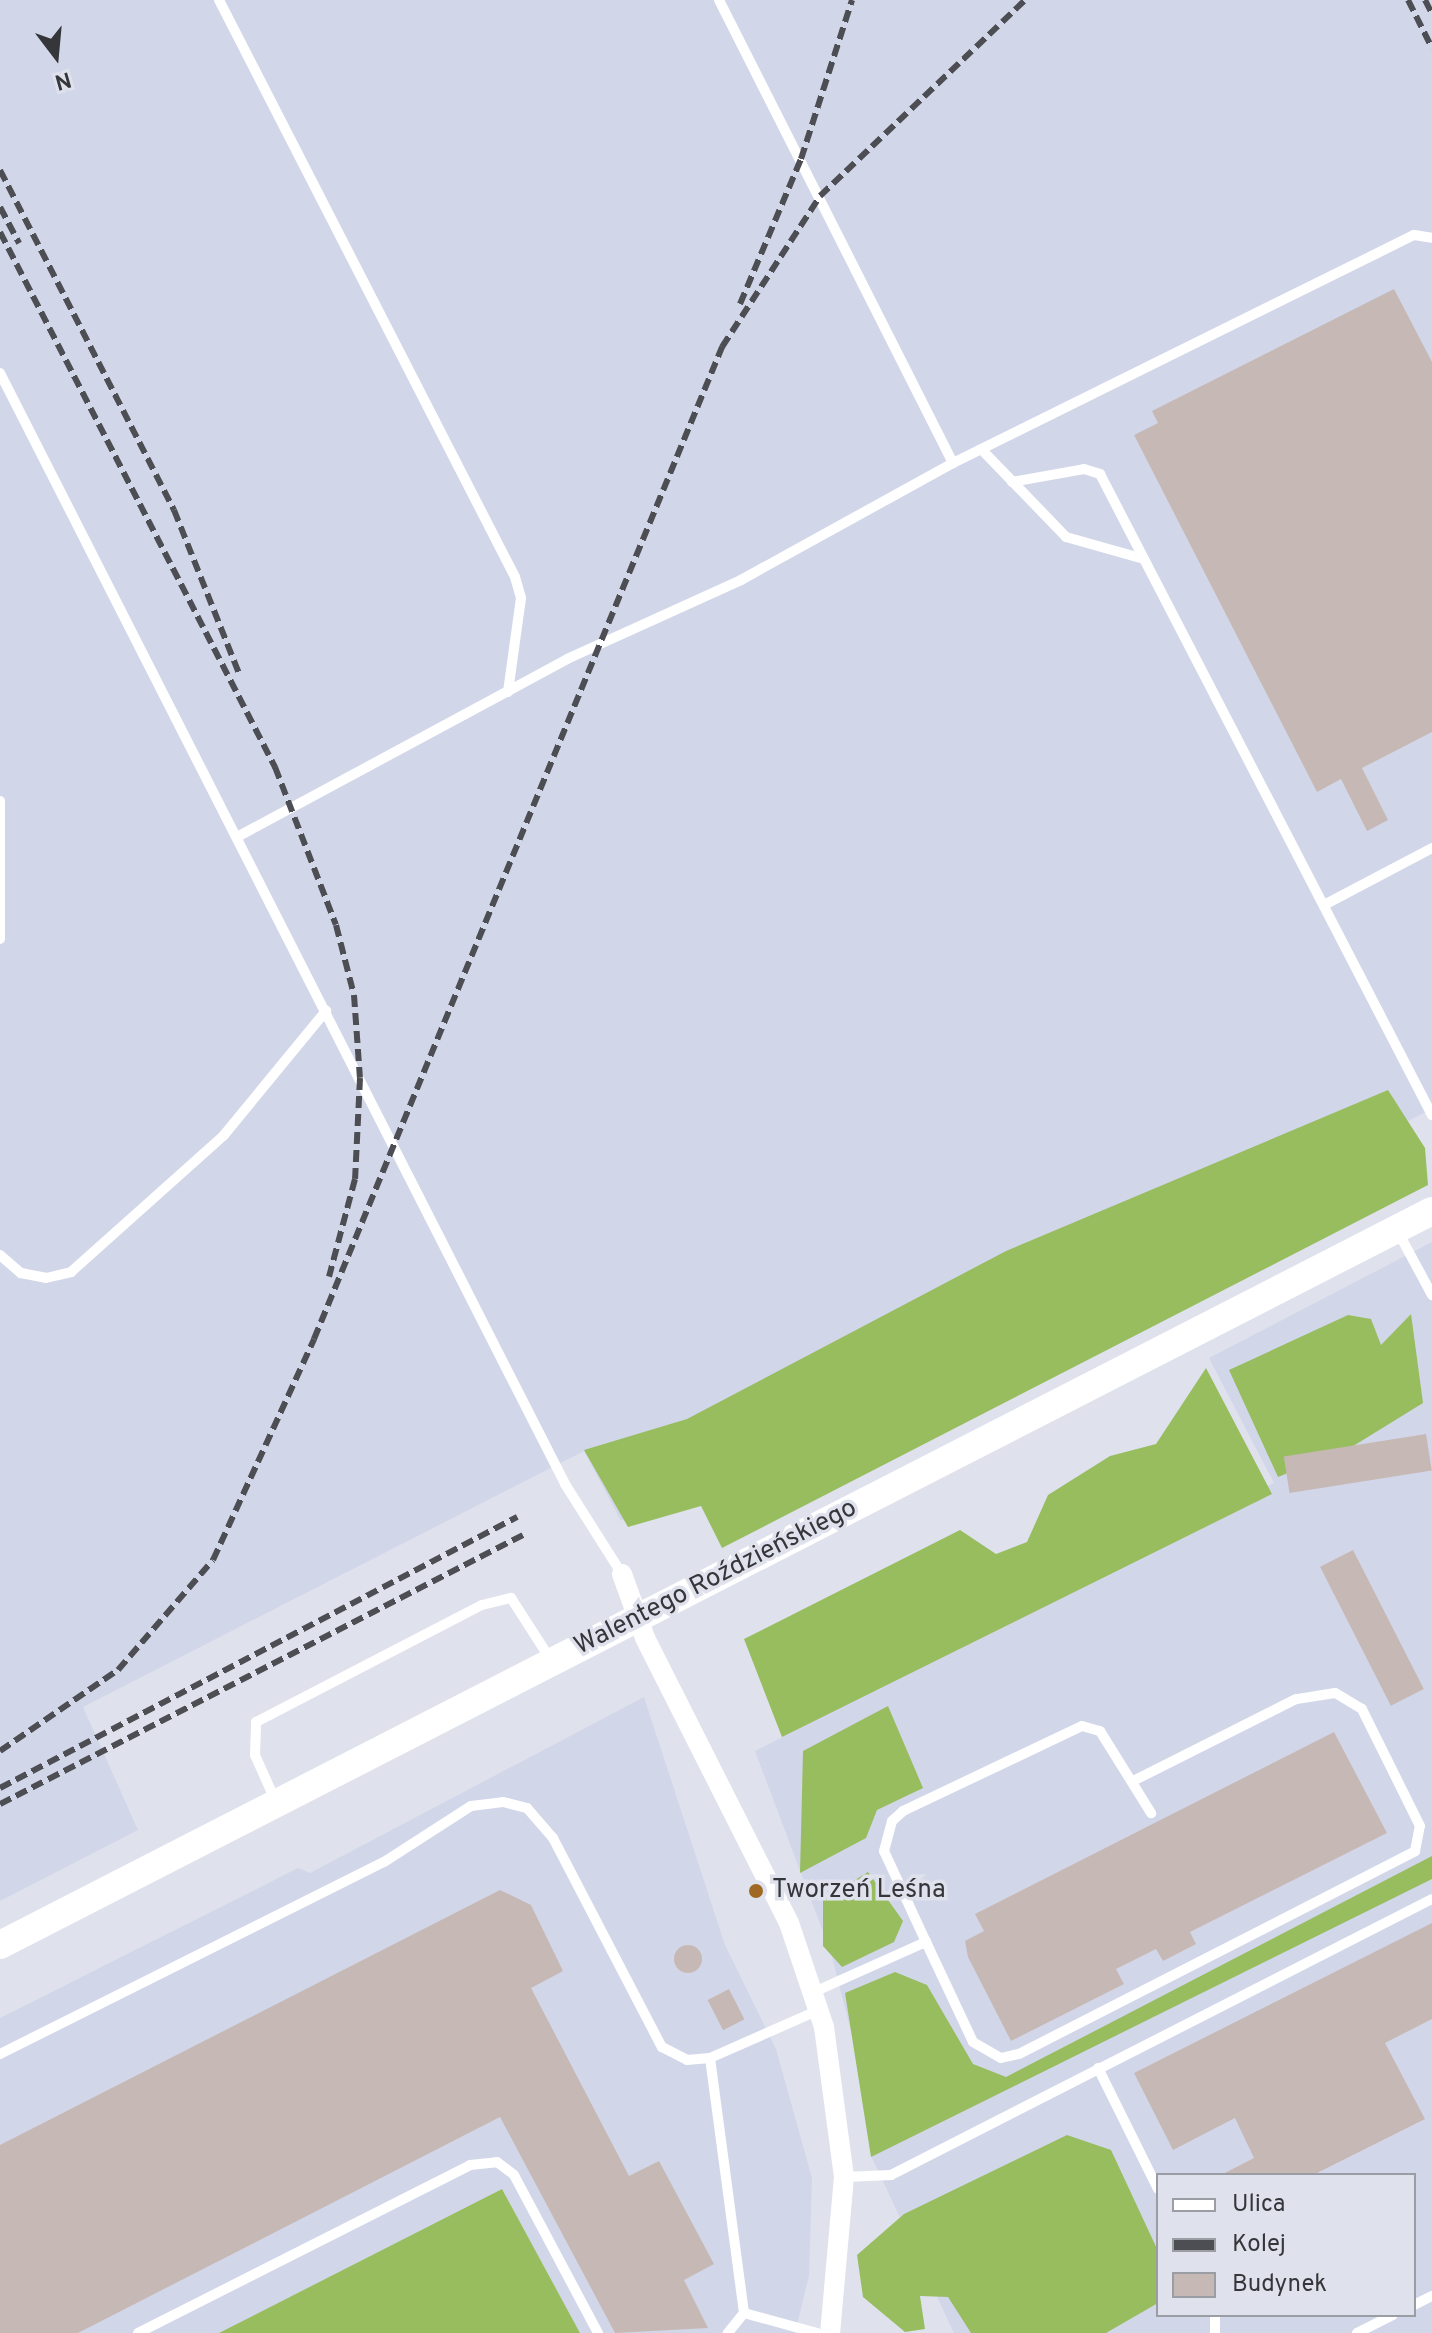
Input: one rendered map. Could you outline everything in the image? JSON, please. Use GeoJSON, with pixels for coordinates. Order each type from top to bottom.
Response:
{"type":"FeatureCollection","features":[{"type":"Feature","properties":{"kind":"street","name":"Walentego Roździeńskiego"},"geometry":{"type":"LineString","coordinates":[[0,1945],[1432,1211]]}},
{"type":"Feature","properties":{"kind":"street"},"geometry":{"type":"LineString","coordinates":[[622,1574],[638,1617],[773,1888],[816,2001],[844,2177],[830,2333]]}},
{"type":"Feature","properties":{"kind":"lane"},"geometry":{"type":"LineString","coordinates":[[219,0],[515,577],[521,598],[508,692]]}},
{"type":"Feature","properties":{"kind":"lane"},"geometry":{"type":"LineString","coordinates":[[719,0],[953,463]]}},
{"type":"Feature","properties":{"kind":"lane"},"geometry":{"type":"LineString","coordinates":[[237,837],[508,692],[741,580],[953,463],[984,452],[1414,235],[1432,238]]}},
{"type":"Feature","properties":{"kind":"lane"},"geometry":{"type":"LineString","coordinates":[[0,373],[565,1484],[622,1574]]}},
{"type":"Feature","properties":{"kind":"lane"},"geometry":{"type":"LineString","coordinates":[[984,452],[1066,537],[1144,559]]}},
{"type":"Feature","properties":{"kind":"lane"},"geometry":{"type":"LineString","coordinates":[[1012,482],[1084,469],[1100,474],[1432,1115]]}},
{"type":"Feature","properties":{"kind":"lane"},"geometry":{"type":"LineString","coordinates":[[0,801],[0,939]]}},
{"type":"Feature","properties":{"kind":"lane"},"geometry":{"type":"LineString","coordinates":[[1324,905],[1432,848]]}},
{"type":"Feature","properties":{"kind":"lane"},"geometry":{"type":"LineString","coordinates":[[0,1255],[21,1273],[46,1278],[71,1272],[224,1135],[326,1011]]}},
{"type":"Feature","properties":{"kind":"lane"},"geometry":{"type":"LineString","coordinates":[[1397,1229],[1432,1295]]}},
{"type":"Feature","properties":{"kind":"lane"},"geometry":{"type":"LineString","coordinates":[[277,1803],[255,1755],[256,1722],[468,1612],[511,1598],[552,1662]]}},
{"type":"Feature","properties":{"kind":"lane"},"geometry":{"type":"LineString","coordinates":[[1135,1780],[1296,1699],[1335,1693],[1362,1709],[1420,1826],[1415,1851],[1019,2054],[1001,2058],[973,2042],[884,1851],[892,1821],[903,1811],[1082,1726],[1100,1731],[1135,1780],[1151,1813]]}},
{"type":"Feature","properties":{"kind":"lane"},"geometry":{"type":"LineString","coordinates":[[0,2054],[384,1862],[471,1806],[503,1802],[527,1808],[553,1838],[662,2047],[687,2060],[710,2058],[926,1942]]}},
{"type":"Feature","properties":{"kind":"lane"},"geometry":{"type":"LineString","coordinates":[[844,2177],[891,2175],[1432,1899]]}},
{"type":"Feature","properties":{"kind":"lane"},"geometry":{"type":"LineString","coordinates":[[710,2058],[744,2313],[728,2333]]}},
{"type":"Feature","properties":{"kind":"lane"},"geometry":{"type":"LineString","coordinates":[[1098,2068],[1156,2185]]}},
{"type":"Feature","properties":{"kind":"lane"},"geometry":{"type":"LineString","coordinates":[[138,2333],[470,2165],[497,2162],[514,2175],[598,2333]]}},
{"type":"Feature","properties":{"kind":"lane"},"geometry":{"type":"LineString","coordinates":[[744,2313],[817,2333]]}},
{"type":"Feature","properties":{"kind":"lane"},"geometry":{"type":"LineString","coordinates":[[1357,2333],[1389,2317]]}},
{"type":"Feature","properties":{"kind":"shaded area"},"geometry":{"type":"Polygon","coordinates":[[[0,0],[1432,0],[1432,1109],[621,1521],[584,1451],[83,1707],[138,1830],[0,1901],[0,0]]]}},
{"type":"Feature","properties":{"kind":"shaded area"},"geometry":{"type":"Polygon","coordinates":[[[1432,1242],[1432,2333],[954,2333],[872,2158],[869,2102],[831,1953],[755,1751],[1274,1483],[1209,1358],[1432,1242]]]}},
{"type":"Feature","properties":{"kind":"shaded area"},"geometry":{"type":"Polygon","coordinates":[[[644,1697],[725,1945],[776,2049],[812,2178],[809,2276],[795,2333],[580,2333],[502,2189],[219,2333],[0,2333],[0,2018],[298,1868],[310,1873],[644,1697]]]}},
{"type":"Feature","properties":{"kind":"green space"},"geometry":{"type":"Polygon","coordinates":[[[1388,1090],[1425,1148],[1428,1185],[722,1548],[701,1506],[628,1527],[584,1450],[687,1419],[1006,1251],[1388,1090]]]}},
{"type":"Feature","properties":{"kind":"green space"},"geometry":{"type":"Polygon","coordinates":[[[1411,1314],[1423,1403],[1350,1448],[1278,1477],[1229,1370],[1348,1315],[1371,1319],[1381,1345],[1411,1314]]]}},
{"type":"Feature","properties":{"kind":"green space"},"geometry":{"type":"Polygon","coordinates":[[[1206,1368],[1272,1494],[782,1737],[744,1639],[960,1530],[996,1554],[1027,1542],[1048,1495],[1110,1456],[1156,1444],[1206,1368]]]}},
{"type":"Feature","properties":{"kind":"green space"},"geometry":{"type":"Polygon","coordinates":[[[888,1706],[923,1788],[877,1810],[866,1838],[800,1873],[803,1751],[888,1706]]]}},
{"type":"Feature","properties":{"kind":"green space"},"geometry":{"type":"Polygon","coordinates":[[[1432,1856],[1432,1879],[871,2157],[845,1993],[895,1972],[927,1985],[973,2064],[1006,2077],[1432,1856]]]}},
{"type":"Feature","properties":{"kind":"green space"},"geometry":{"type":"Polygon","coordinates":[[[868,1872],[903,1921],[894,1942],[842,1967],[823,1946],[823,1900],[868,1872]]]}},
{"type":"Feature","properties":{"kind":"green space"},"geometry":{"type":"Polygon","coordinates":[[[1067,2135],[1111,2150],[1156,2247],[1156,2304],[1106,2333],[971,2333],[948,2297],[920,2296],[925,2329],[905,2332],[863,2297],[857,2255],[904,2214],[1067,2135]]]}},
{"type":"Feature","properties":{"kind":"green space"},"geometry":{"type":"Polygon","coordinates":[[[502,2189],[580,2333],[219,2333],[502,2189]]]}},
{"type":"Feature","properties":{"kind":"building"},"geometry":{"type":"Polygon","coordinates":[[[1394,289],[1432,362],[1432,732],[1362,768],[1388,820],[1367,831],[1341,779],[1317,792],[1134,435],[1158,423],[1152,411],[1394,289]]]}},
{"type":"Feature","properties":{"kind":"building"},"geometry":{"type":"Polygon","coordinates":[[[1426,1434],[1432,1471],[1290,1493],[1284,1457],[1426,1434]]]}},
{"type":"Feature","properties":{"kind":"building"},"geometry":{"type":"Polygon","coordinates":[[[1353,1550],[1424,1689],[1391,1706],[1320,1567],[1353,1550]]]}},
{"type":"Feature","properties":{"kind":"building"},"geometry":{"type":"Polygon","coordinates":[[[1334,1732],[1387,1833],[1190,1932],[1196,1944],[1163,1961],[1156,1949],[1116,1969],[1124,1984],[1011,2041],[968,1957],[965,1941],[984,1931],[975,1914],[1334,1732]]]}},
{"type":"Feature","properties":{"kind":"building"},"geometry":{"type":"Polygon","coordinates":[[[500,1890],[531,1905],[563,1971],[531,1988],[629,2176],[659,2161],[714,2264],[684,2280],[708,2328],[615,2333],[500,2117],[78,2333],[0,2333],[0,2145],[500,1890]]]}},
{"type":"Feature","properties":{"kind":"building"},"geometry":{"type":"Polygon","coordinates":[[[1432,1923],[1432,2019],[1385,2043],[1425,2119],[1317,2173],[1225,2173],[1254,2158],[1235,2118],[1173,2150],[1134,2073],[1432,1923]]]}},
{"type":"Feature","properties":{"kind":"building"},"geometry":{"type":"Polygon","coordinates":[[[688,1945],[698,1949],[702,1959],[698,1969],[688,1973],[678,1969],[674,1959],[678,1949],[688,1945]]]}},
{"type":"Feature","properties":{"kind":"building"},"geometry":{"type":"Polygon","coordinates":[[[729,1989],[744,2019],[723,2030],[708,2000],[729,1989]]]}},
{"type":"Feature","properties":{"kind":"railway"},"geometry":{"type":"LineString","coordinates":[[740,304],[801,159],[852,0]]}},
{"type":"Feature","properties":{"kind":"railway"},"geometry":{"type":"LineString","coordinates":[[0,1751],[118,1670],[213,1560],[314,1339],[722,347],[820,196],[1025,0]]}},
{"type":"Feature","properties":{"kind":"railway"},"geometry":{"type":"LineString","coordinates":[[1408,0],[1432,48]]}},
{"type":"Feature","properties":{"kind":"railway"},"geometry":{"type":"LineString","coordinates":[[1425,0],[1432,14]]}},
{"type":"Feature","properties":{"kind":"railway"},"geometry":{"type":"LineString","coordinates":[[0,170],[174,510],[240,676]]}},
{"type":"Feature","properties":{"kind":"railway"},"geometry":{"type":"LineString","coordinates":[[0,207],[19,243]]}},
{"type":"Feature","properties":{"kind":"railway"},"geometry":{"type":"LineString","coordinates":[[0,232],[275,767],[336,925],[354,995],[360,1078],[355,1179],[329,1277]]}},
{"type":"Feature","properties":{"kind":"railway"},"geometry":{"type":"LineString","coordinates":[[0,1788],[517,1517]]}},
{"type":"Feature","properties":{"kind":"railway"},"geometry":{"type":"LineString","coordinates":[[0,1804],[523,1535]]}},
{"type":"Feature","properties":{"kind":"place","name":"Tworzeń Leśna"},"geometry":{"type":"Point","coordinates":[756,1891]}}]}
